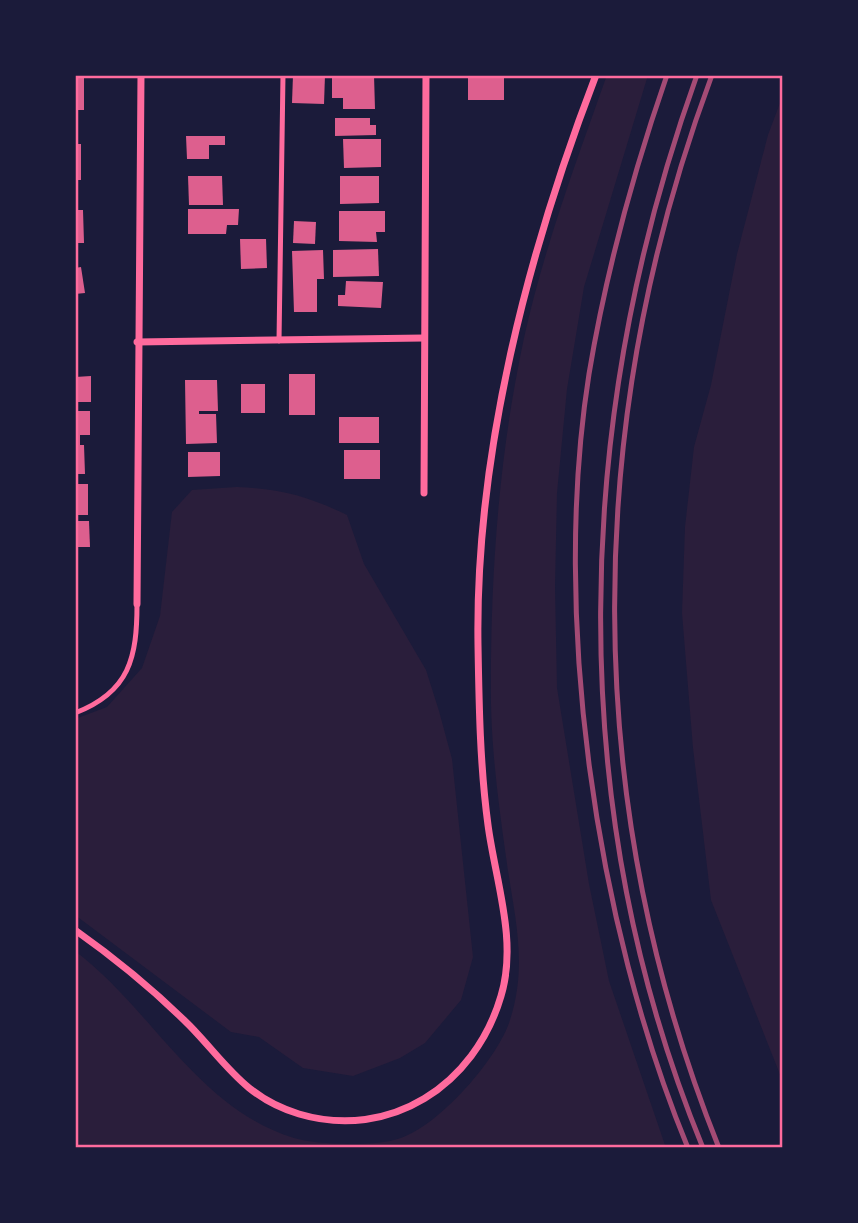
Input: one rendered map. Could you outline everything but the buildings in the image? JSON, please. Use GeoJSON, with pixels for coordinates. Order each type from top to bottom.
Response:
{"type":"FeatureCollection","features":[{"type":"Feature","properties":{"kind":"street"},"geometry":{"type":"LineString","coordinates":[[137,604],[141,75]]}},
{"type":"Feature","properties":{"kind":"street"},"geometry":{"type":"LineString","coordinates":[[424,493],[426,75]]}},
{"type":"Feature","properties":{"kind":"street"},"geometry":{"type":"LineString","coordinates":[[75,930],[166,1004],[246,1088],[272,1104],[299,1114],[354,1123],[394,1112],[431,1094],[453,1077],[483,1039],[502,994],[506,947],[487,822],[481,747],[478,628],[481,555],[488,489],[505,387],[534,259],[570,141],[596,75]]}},
{"type":"Feature","properties":{"kind":"street"},"geometry":{"type":"LineString","coordinates":[[137,342],[424,338]]}},
{"type":"Feature","properties":{"kind":"lane"},"geometry":{"type":"LineString","coordinates":[[279,341],[283,75]]}},
{"type":"Feature","properties":{"kind":"lane"},"geometry":{"type":"LineString","coordinates":[[75,713],[100,701],[125,675],[137,641],[137,604]]}},
{"type":"Feature","properties":{"kind":"shaded area"},"geometry":{"type":"Polygon","coordinates":[[[607,75],[648,75],[584,287],[567,389],[557,493],[555,587],[557,688],[589,884],[609,981],[666,1148],[75,1148],[75,951],[102,974],[202,1081],[260,1124],[303,1140],[358,1144],[394,1140],[410,1134],[462,1093],[502,1039],[515,1001],[519,960],[516,920],[496,781],[491,704],[494,566],[508,429],[524,338],[541,271],[561,205],[607,75]]]}},
{"type":"Feature","properties":{"kind":"shaded area"},"geometry":{"type":"Polygon","coordinates":[[[783,95],[783,1082],[711,900],[693,748],[682,613],[685,527],[694,447],[711,385],[737,254],[768,135],[783,95]]]}},
{"type":"Feature","properties":{"kind":"shaded area"},"geometry":{"type":"Polygon","coordinates":[[[237,487],[294,495],[347,515],[364,564],[426,670],[452,759],[473,957],[461,1000],[425,1043],[400,1058],[353,1076],[303,1068],[259,1037],[231,1032],[75,915],[75,719],[107,707],[142,668],[160,616],[172,512],[192,490],[237,487]]]}},
{"type":"Feature","properties":{"kind":"railway"},"geometry":{"type":"LineString","coordinates":[[667,75],[622,223],[596,336],[579,467],[575,565],[579,665],[589,767],[606,868],[628,966],[655,1060],[688,1148]]}},
{"type":"Feature","properties":{"kind":"railway"},"geometry":{"type":"LineString","coordinates":[[697,75],[656,206],[626,340],[607,476],[601,612],[606,749],[625,884],[657,1018],[703,1148]]}},
{"type":"Feature","properties":{"kind":"railway"},"geometry":{"type":"LineString","coordinates":[[712,75],[669,207],[639,341],[620,476],[615,612],[621,748],[641,883],[673,1017],[719,1148]]}}]}
